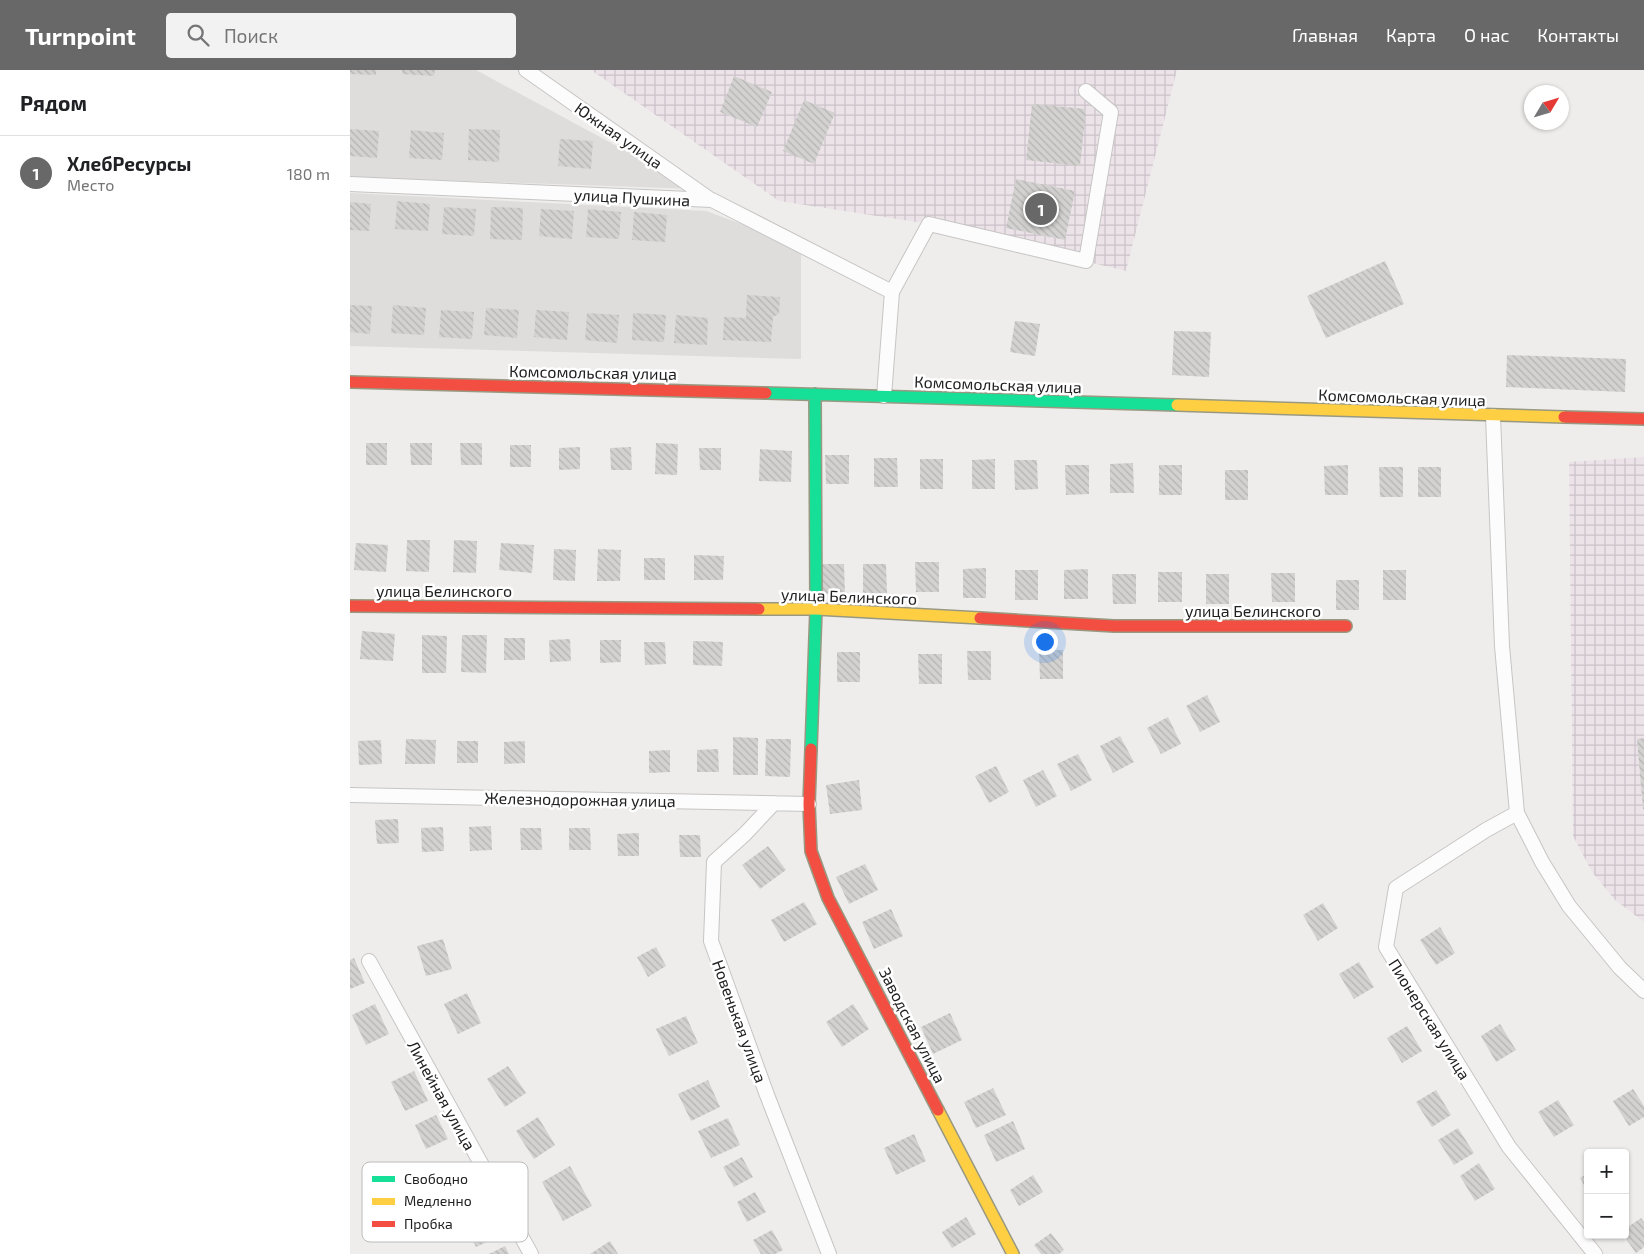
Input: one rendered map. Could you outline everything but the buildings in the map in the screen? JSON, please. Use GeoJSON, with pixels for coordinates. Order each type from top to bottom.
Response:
{"type":"FeatureCollection","features":[{"type":"Feature","properties":{"kind":"street","name":"Южная улица"},"geometry":{"type":"LineString","coordinates":[[526,70],[712,200]]}},
{"type":"Feature","properties":{"kind":"street"},"geometry":{"type":"LineString","coordinates":[[884,396],[892,292],[929,224],[1086,261],[1111,112],[1086,91]]}},
{"type":"Feature","properties":{"kind":"street","name":"улица Пушкина"},"geometry":{"type":"LineString","coordinates":[[350,184],[712,200],[892,292]]}},
{"type":"Feature","properties":{"kind":"street","name":"Комсомольская улица"},"geometry":{"type":"LineString","coordinates":[[350,382],[1644,419]]}},
{"type":"Feature","properties":{"kind":"street","name":"Заводская улица"},"geometry":{"type":"LineString","coordinates":[[815,394],[816,609],[809,804],[811,851],[828,898],[1013,1254]]}},
{"type":"Feature","properties":{"kind":"street"},"geometry":{"type":"LineString","coordinates":[[1493,416],[1502,646],[1517,813],[1542,862],[1569,906],[1620,968],[1644,991]]}},
{"type":"Feature","properties":{"kind":"street","name":"улица Белинского"},"geometry":{"type":"LineString","coordinates":[[350,606],[816,609],[1114,626],[1346,626]]}},
{"type":"Feature","properties":{"kind":"street","name":"Железнодорожная улица"},"geometry":{"type":"LineString","coordinates":[[350,795],[809,804]]}},
{"type":"Feature","properties":{"kind":"street","name":"Новенькая улица"},"geometry":{"type":"LineString","coordinates":[[774,803],[745,834],[714,862],[711,941],[764,1086],[829,1254]]}},
{"type":"Feature","properties":{"kind":"street","name":"Пионерская улица"},"geometry":{"type":"LineString","coordinates":[[1517,813],[1486,830],[1396,888],[1386,947],[1509,1147],[1595,1254]]}},
{"type":"Feature","properties":{"kind":"street","name":"Линейная улица"},"geometry":{"type":"LineString","coordinates":[[369,961],[480,1162]]}},
{"type":"Feature","properties":{"kind":"street","name":"Линейная улица"},"geometry":{"type":"LineString","coordinates":[[524,1242],[531,1254]]}},
{"type":"Feature","properties":{"kind":"shaded area"},"geometry":{"type":"Polygon","coordinates":[[[350,70],[476,70],[696,189],[350,177],[350,70]]]}},
{"type":"Feature","properties":{"kind":"shaded area"},"geometry":{"type":"Polygon","coordinates":[[[591,70],[1177,70],[1126,271],[929,224],[779,201],[591,70]]]}},
{"type":"Feature","properties":{"kind":"shaded area"},"geometry":{"type":"Polygon","coordinates":[[[350,193],[706,211],[801,246],[801,359],[350,346],[350,193]]]}},
{"type":"Feature","properties":{"kind":"shaded area"},"geometry":{"type":"Polygon","coordinates":[[[1644,457],[1644,922],[1615,900],[1592,872],[1573,836],[1569,462],[1644,457]]]}},
{"type":"Feature","properties":{"kind":"traffic: fast"},"geometry":{"type":"LineString","coordinates":[[766,393],[1177,405]]}},
{"type":"Feature","properties":{"kind":"traffic: fast"},"geometry":{"type":"LineString","coordinates":[[811,749],[816,609],[815,394]]}},
{"type":"Feature","properties":{"kind":"traffic: slow"},"geometry":{"type":"LineString","coordinates":[[1177,405],[1564,417]]}},
{"type":"Feature","properties":{"kind":"traffic: slow"},"geometry":{"type":"LineString","coordinates":[[759,609],[816,609],[980,618]]}},
{"type":"Feature","properties":{"kind":"traffic: slow"},"geometry":{"type":"LineString","coordinates":[[938,1110],[1013,1254]]}},
{"type":"Feature","properties":{"kind":"traffic: jam"},"geometry":{"type":"LineString","coordinates":[[350,382],[766,393]]}},
{"type":"Feature","properties":{"kind":"traffic: jam"},"geometry":{"type":"LineString","coordinates":[[1564,417],[1644,419]]}},
{"type":"Feature","properties":{"kind":"traffic: jam"},"geometry":{"type":"LineString","coordinates":[[350,606],[759,609]]}},
{"type":"Feature","properties":{"kind":"traffic: jam"},"geometry":{"type":"LineString","coordinates":[[980,618],[1114,626],[1346,626]]}},
{"type":"Feature","properties":{"kind":"traffic: jam"},"geometry":{"type":"LineString","coordinates":[[811,749],[809,804],[811,851],[828,898],[938,1110]]}},
{"type":"Feature","properties":{"kind":"place","name":"ХлебРесурсы"},"geometry":{"type":"Point","coordinates":[1041,209]}}]}
